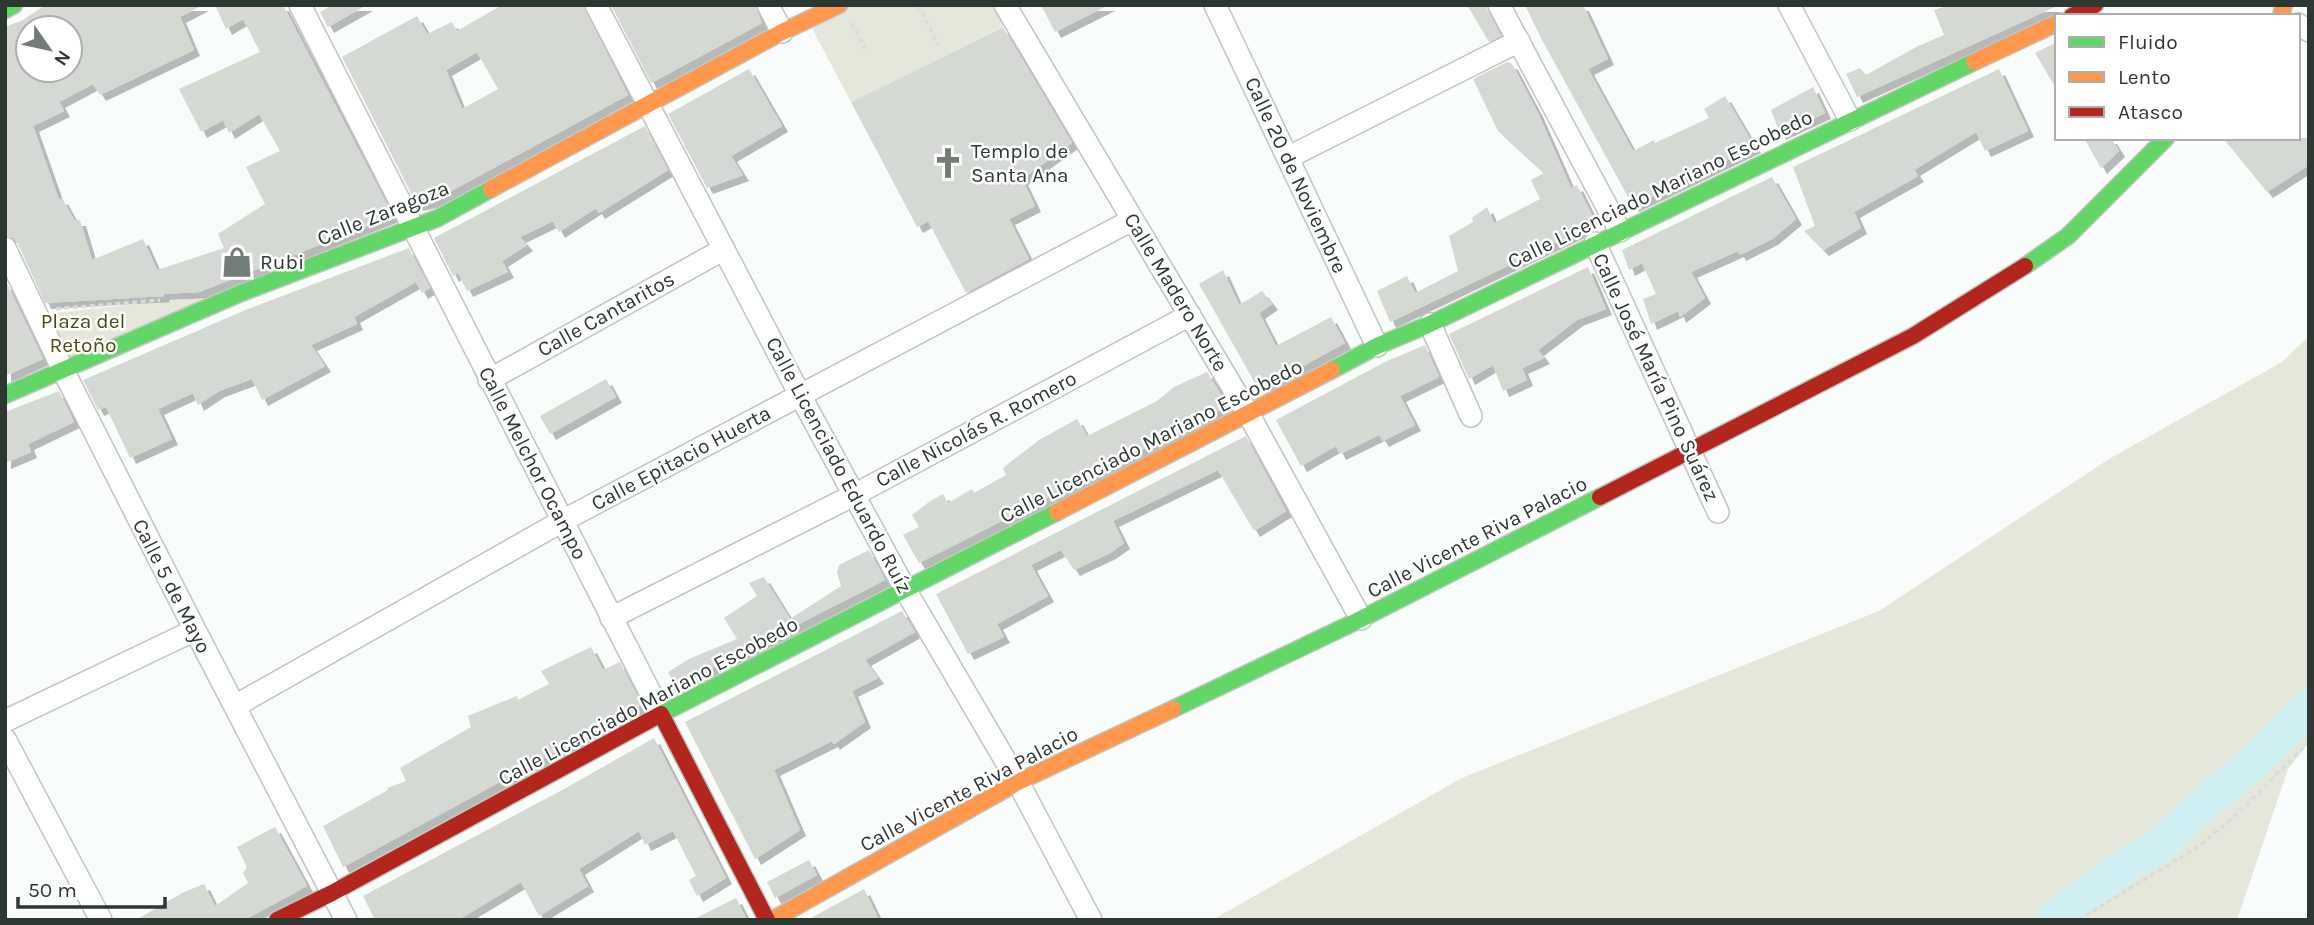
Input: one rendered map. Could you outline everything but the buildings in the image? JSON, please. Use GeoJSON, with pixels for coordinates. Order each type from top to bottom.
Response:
{"type":"FeatureCollection","features":[{"type":"Feature","properties":{"kind":"main road"},"geometry":{"type":"LineString","coordinates":[[5,10],[14,5]]}},
{"type":"Feature","properties":{"kind":"main road"},"geometry":{"type":"LineString","coordinates":[[2077,14],[2095,5]]}},
{"type":"Feature","properties":{"kind":"main road","name":"Calle Zaragoza"},"geometry":{"type":"LineString","coordinates":[[5,395],[241,293],[438,218],[782,32],[844,11]]}},
{"type":"Feature","properties":{"kind":"main road","name":"Calle Licenciado Mariano Escobedo"},"geometry":{"type":"LineString","coordinates":[[277,920],[332,893],[661,714],[1249,415],[1377,346],[1430,324],[1850,120],[2055,24]]}},
{"type":"Feature","properties":{"kind":"main road","name":"Calle Vicente Riva Palacio"},"geometry":{"type":"LineString","coordinates":[[769,920],[1018,782],[1361,619],[1913,336],[1996,286],[2068,236],[2164,140]]}},
{"type":"Feature","properties":{"kind":"main road","name":"Calle Melchor Ocampo"},"geometry":{"type":"LineString","coordinates":[[661,714],[769,920]]}},
{"type":"Feature","properties":{"kind":"street","name":"Calle Melchor Ocampo"},"geometry":{"type":"LineString","coordinates":[[300,5],[661,714]]}},
{"type":"Feature","properties":{"kind":"street","name":"Calle Licenciado Eduardo Ruíz"},"geometry":{"type":"LineString","coordinates":[[596,5],[800,396],[906,591],[1018,782],[1091,920]]}},
{"type":"Feature","properties":{"kind":"street"},"geometry":{"type":"LineString","coordinates":[[768,5],[782,32]]}},
{"type":"Feature","properties":{"kind":"street","name":"Calle Madero Norte"},"geometry":{"type":"LineString","coordinates":[[1005,5],[1249,415],[1361,619]]}},
{"type":"Feature","properties":{"kind":"street","name":"Calle 20 de Noviembre"},"geometry":{"type":"LineString","coordinates":[[1214,5],[1377,346]]}},
{"type":"Feature","properties":{"kind":"street","name":"Calle José María Pino Suárez"},"geometry":{"type":"LineString","coordinates":[[1499,5],[1620,231]]}},
{"type":"Feature","properties":{"kind":"street"},"geometry":{"type":"LineString","coordinates":[[1789,5],[1850,120]]}},
{"type":"Feature","properties":{"kind":"street"},"geometry":{"type":"LineString","coordinates":[[1289,158],[1519,41]]}},
{"type":"Feature","properties":{"kind":"street","name":"Calle Epitacio Huerta"},"geometry":{"type":"LineString","coordinates":[[235,706],[564,520],[1132,220]]}},
{"type":"Feature","properties":{"kind":"street","name":"Calle José María Pino Suárez"},"geometry":{"type":"LineString","coordinates":[[1595,243],[1718,512]]}},
{"type":"Feature","properties":{"kind":"street","name":"Calle 5 de Mayo"},"geometry":{"type":"LineString","coordinates":[[5,248],[63,370],[346,920]]}},
{"type":"Feature","properties":{"kind":"street","name":"Calle Cantaritos"},"geometry":{"type":"LineString","coordinates":[[489,380],[724,249]]}},
{"type":"Feature","properties":{"kind":"street","name":"Calle Nicolás R. Romero"},"geometry":{"type":"LineString","coordinates":[[611,618],[854,495],[1190,315]]}},
{"type":"Feature","properties":{"kind":"street"},"geometry":{"type":"LineString","coordinates":[[1430,324],[1471,416]]}},
{"type":"Feature","properties":{"kind":"street"},"geometry":{"type":"LineString","coordinates":[[5,721],[195,630]]}},
{"type":"Feature","properties":{"kind":"street"},"geometry":{"type":"LineString","coordinates":[[5,739],[101,920]]}},
{"type":"Feature","properties":{"kind":"path"},"geometry":{"type":"LineString","coordinates":[[918,5],[938,45]]}},
{"type":"Feature","properties":{"kind":"path"},"geometry":{"type":"LineString","coordinates":[[844,11],[865,49]]}},
{"type":"Feature","properties":{"kind":"path"},"geometry":{"type":"LineString","coordinates":[[36,311],[173,299]]}},
{"type":"Feature","properties":{"kind":"path"},"geometry":{"type":"LineString","coordinates":[[2078,920],[2198,847],[2239,812],[2309,742]]}},
{"type":"Feature","properties":{"kind":"green space"},"geometry":{"type":"Polygon","coordinates":[[[838,5],[1005,5],[1008,24],[851,102],[810,20],[838,5]]]}},
{"type":"Feature","properties":{"kind":"green space","name":"Plaza del Retoño"},"geometry":{"type":"Polygon","coordinates":[[[241,293],[71,364],[49,315],[53,313],[241,293]]]}},
{"type":"Feature","properties":{"kind":"green space"},"geometry":{"type":"Polygon","coordinates":[[[2309,336],[2309,742],[2288,769],[2237,920],[1212,920],[1462,778],[1879,611],[2109,459],[2282,362],[2309,336]]]}},
{"type":"Feature","properties":{"kind":"waterway"},"geometry":{"type":"LineString","coordinates":[[2052,920],[2126,865],[2159,847],[2197,810],[2255,761],[2309,707]]}},
{"type":"Feature","properties":{"kind":"traffic: fast"},"geometry":{"type":"LineString","coordinates":[[5,10],[14,5]]}},
{"type":"Feature","properties":{"kind":"traffic: fast"},"geometry":{"type":"LineString","coordinates":[[1332,370],[1377,346],[1430,324],[1974,62]]}},
{"type":"Feature","properties":{"kind":"traffic: fast"},"geometry":{"type":"LineString","coordinates":[[2025,266],[2068,236],[2164,140]]}},
{"type":"Feature","properties":{"kind":"traffic: fast"},"geometry":{"type":"LineString","coordinates":[[5,395],[241,293],[438,218],[491,189]]}},
{"type":"Feature","properties":{"kind":"traffic: fast"},"geometry":{"type":"LineString","coordinates":[[1173,709],[1361,619],[1600,497]]}},
{"type":"Feature","properties":{"kind":"traffic: fast"},"geometry":{"type":"LineString","coordinates":[[661,714],[1057,512]]}},
{"type":"Feature","properties":{"kind":"traffic: slow"},"geometry":{"type":"LineString","coordinates":[[491,189],[782,32],[839,5]]}},
{"type":"Feature","properties":{"kind":"traffic: slow"},"geometry":{"type":"LineString","coordinates":[[2282,14],[2284,5]]}},
{"type":"Feature","properties":{"kind":"traffic: slow"},"geometry":{"type":"LineString","coordinates":[[1974,62],[2055,24]]}},
{"type":"Feature","properties":{"kind":"traffic: slow"},"geometry":{"type":"LineString","coordinates":[[1057,512],[1332,370]]}},
{"type":"Feature","properties":{"kind":"traffic: slow"},"geometry":{"type":"LineString","coordinates":[[772,920],[1018,782],[1173,709]]}},
{"type":"Feature","properties":{"kind":"traffic: jam"},"geometry":{"type":"LineString","coordinates":[[2076,14],[2095,5]]}},
{"type":"Feature","properties":{"kind":"traffic: jam"},"geometry":{"type":"LineString","coordinates":[[1600,497],[1913,336],[2025,266]]}},
{"type":"Feature","properties":{"kind":"traffic: jam"},"geometry":{"type":"LineString","coordinates":[[661,714],[767,920]]}},
{"type":"Feature","properties":{"kind":"traffic: jam"},"geometry":{"type":"LineString","coordinates":[[277,920],[332,893],[661,714]]}},
{"type":"Feature","properties":{"kind":"place","name":"Templo de Santa Ana"},"geometry":{"type":"Point","coordinates":[948,163]}},
{"type":"Feature","properties":{"kind":"place","name":"Rubi"},"geometry":{"type":"Point","coordinates":[237,262]}}]}
